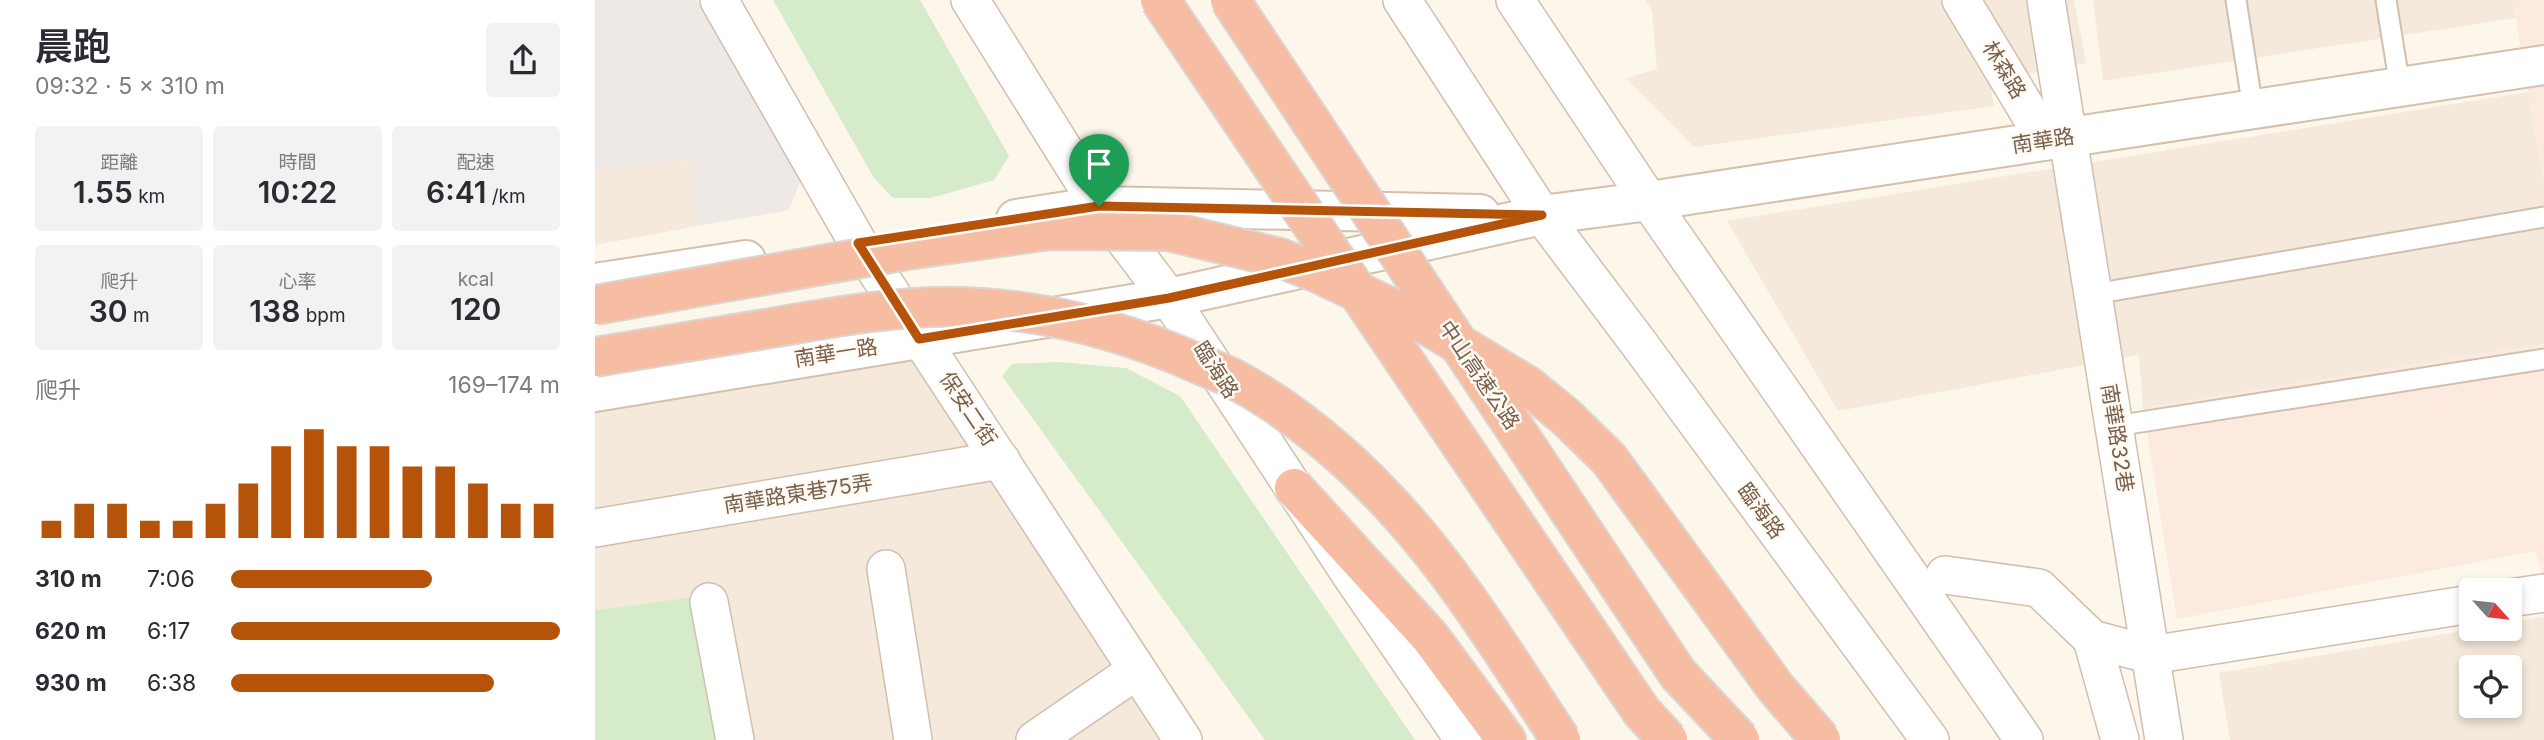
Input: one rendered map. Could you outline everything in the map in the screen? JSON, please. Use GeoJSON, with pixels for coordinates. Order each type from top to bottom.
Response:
{"type":"FeatureCollection","features":[{"type":"Feature","properties":{"kind":"highway"},"geometry":{"type":"LineString","coordinates":[[1160,0],[1642,712],[1668,740]]}},
{"type":"Feature","properties":{"kind":"highway","name":"中山高速公路"},"geometry":{"type":"LineString","coordinates":[[1230,0],[1678,674],[1740,740]]}},
{"type":"Feature","properties":{"kind":"highway"},"geometry":{"type":"LineString","coordinates":[[595,305],[907,250],[1050,230],[1168,232],[1280,258],[1318,273],[1427,325],[1528,386],[1566,417],[1609,459],[1776,688],[1821,740]]}},
{"type":"Feature","properties":{"kind":"highway"},"geometry":{"type":"LineString","coordinates":[[595,357],[852,314],[928,307],[1013,311],[1071,321],[1114,332],[1176,354],[1241,383],[1279,407],[1327,444],[1385,498],[1453,578],[1560,740]]}},
{"type":"Feature","properties":{"kind":"highway"},"geometry":{"type":"LineString","coordinates":[[1294,488],[1430,637],[1506,740]]}},
{"type":"Feature","properties":{"kind":"main road","name":"南華路"},"geometry":{"type":"LineString","coordinates":[[1542,215],[2544,65]]}},
{"type":"Feature","properties":{"kind":"main road"},"geometry":{"type":"LineString","coordinates":[[595,283],[1099,206],[1542,215]]}},
{"type":"Feature","properties":{"kind":"main road","name":"南華一路"},"geometry":{"type":"LineString","coordinates":[[595,392],[1169,298],[1542,215]]}},
{"type":"Feature","properties":{"kind":"street","name":"保安二街"},"geometry":{"type":"LineString","coordinates":[[719,0],[858,243],[1183,740]]}},
{"type":"Feature","properties":{"kind":"street","name":"臨海路"},"geometry":{"type":"LineString","coordinates":[[970,0],[1099,206],[1169,298],[1464,740]]}},
{"type":"Feature","properties":{"kind":"street","name":"臨海路"},"geometry":{"type":"LineString","coordinates":[[1402,0],[1542,215],[1930,740]]}},
{"type":"Feature","properties":{"kind":"street"},"geometry":{"type":"LineString","coordinates":[[1515,0],[1649,201],[2024,740]]}},
{"type":"Feature","properties":{"kind":"street","name":"林森路"},"geometry":{"type":"LineString","coordinates":[[1961,0],[2058,139]]}},
{"type":"Feature","properties":{"kind":"street","name":"南華路32巷"},"geometry":{"type":"LineString","coordinates":[[2046,0],[2058,139],[2094,294],[2164,740]]}},
{"type":"Feature","properties":{"kind":"street","name":"南華路東巷75弄"},"geometry":{"type":"LineString","coordinates":[[595,528],[1001,460]]}},
{"type":"Feature","properties":{"kind":"street"},"geometry":{"type":"LineString","coordinates":[[886,569],[913,740]]}},
{"type":"Feature","properties":{"kind":"street"},"geometry":{"type":"LineString","coordinates":[[1945,575],[2039,588],[2092,639],[2151,655],[2459,606]]}},
{"type":"Feature","properties":{"kind":"street"},"geometry":{"type":"LineString","coordinates":[[2522,596],[2544,593]]}},
{"type":"Feature","properties":{"kind":"street"},"geometry":{"type":"LineString","coordinates":[[709,602],[735,740]]}},
{"type":"Feature","properties":{"kind":"street"},"geometry":{"type":"LineString","coordinates":[[2092,639],[2120,740]]}},
{"type":"Feature","properties":{"kind":"street"},"geometry":{"type":"LineString","coordinates":[[1035,740],[1137,670]]}},
{"type":"Feature","properties":{"kind":"lane"},"geometry":{"type":"LineString","coordinates":[[2236,0],[2253,109]]}},
{"type":"Feature","properties":{"kind":"lane"},"geometry":{"type":"LineString","coordinates":[[2386,0],[2400,86]]}},
{"type":"Feature","properties":{"kind":"lane"},"geometry":{"type":"LineString","coordinates":[[2094,294],[2544,217]]}},
{"type":"Feature","properties":{"kind":"lane"},"geometry":{"type":"LineString","coordinates":[[2115,426],[2544,359]]}},
{"type":"Feature","properties":{"kind":"shaded area"},"geometry":{"type":"Polygon","coordinates":[[[595,0],[697,0],[801,180],[789,210],[698,226],[689,160],[595,170],[595,0]]]}},
{"type":"Feature","properties":{"kind":"shaded area"},"geometry":{"type":"Polygon","coordinates":[[[1645,0],[2074,0],[2086,63],[1990,81],[1994,106],[1694,147],[1626,78],[1657,69],[1652,11],[1645,0]]]}},
{"type":"Feature","properties":{"kind":"shaded area"},"geometry":{"type":"Polygon","coordinates":[[[2093,0],[2513,0],[2516,18],[2103,81],[2093,0]]]}},
{"type":"Feature","properties":{"kind":"shaded area"},"geometry":{"type":"Polygon","coordinates":[[[2513,0],[2544,0],[2544,184],[2528,92],[2513,0]]]}},
{"type":"Feature","properties":{"kind":"shaded area"},"geometry":{"type":"Polygon","coordinates":[[[2528,92],[2544,184],[2544,344],[2143,408],[2139,355],[1838,411],[1727,221],[2528,92]]]}},
{"type":"Feature","properties":{"kind":"shaded area"},"geometry":{"type":"Polygon","coordinates":[[[690,160],[698,226],[595,245],[595,170],[690,160]]]}},
{"type":"Feature","properties":{"kind":"shaded area"},"geometry":{"type":"Polygon","coordinates":[[[2544,344],[2544,580],[2535,551],[2177,619],[2143,408],[2544,344]]]}},
{"type":"Feature","properties":{"kind":"shaded area"},"geometry":{"type":"Polygon","coordinates":[[[906,353],[1166,740],[746,740],[716,594],[595,610],[595,409],[906,353]]]}},
{"type":"Feature","properties":{"kind":"shaded area"},"geometry":{"type":"Polygon","coordinates":[[[2544,617],[2544,740],[2230,740],[2219,673],[2459,631],[2459,641],[2522,641],[2522,621],[2544,617]]]}},
{"type":"Feature","properties":{"kind":"green space"},"geometry":{"type":"Polygon","coordinates":[[[773,0],[920,0],[1009,156],[994,180],[931,198],[893,198],[874,178],[773,0]]]}},
{"type":"Feature","properties":{"kind":"green space"},"geometry":{"type":"Polygon","coordinates":[[[1058,362],[1126,368],[1180,396],[1415,740],[1265,740],[1002,376],[1012,364],[1058,362]]]}},
{"type":"Feature","properties":{"kind":"green space"},"geometry":{"type":"Polygon","coordinates":[[[716,594],[746,740],[595,740],[595,610],[716,594]]]}},
{"type":"Feature","properties":{"kind":"route"},"geometry":{"type":"LineString","coordinates":[[1099,206],[1542,215],[1169,298],[919,339],[858,243],[1099,206]]}}]}
